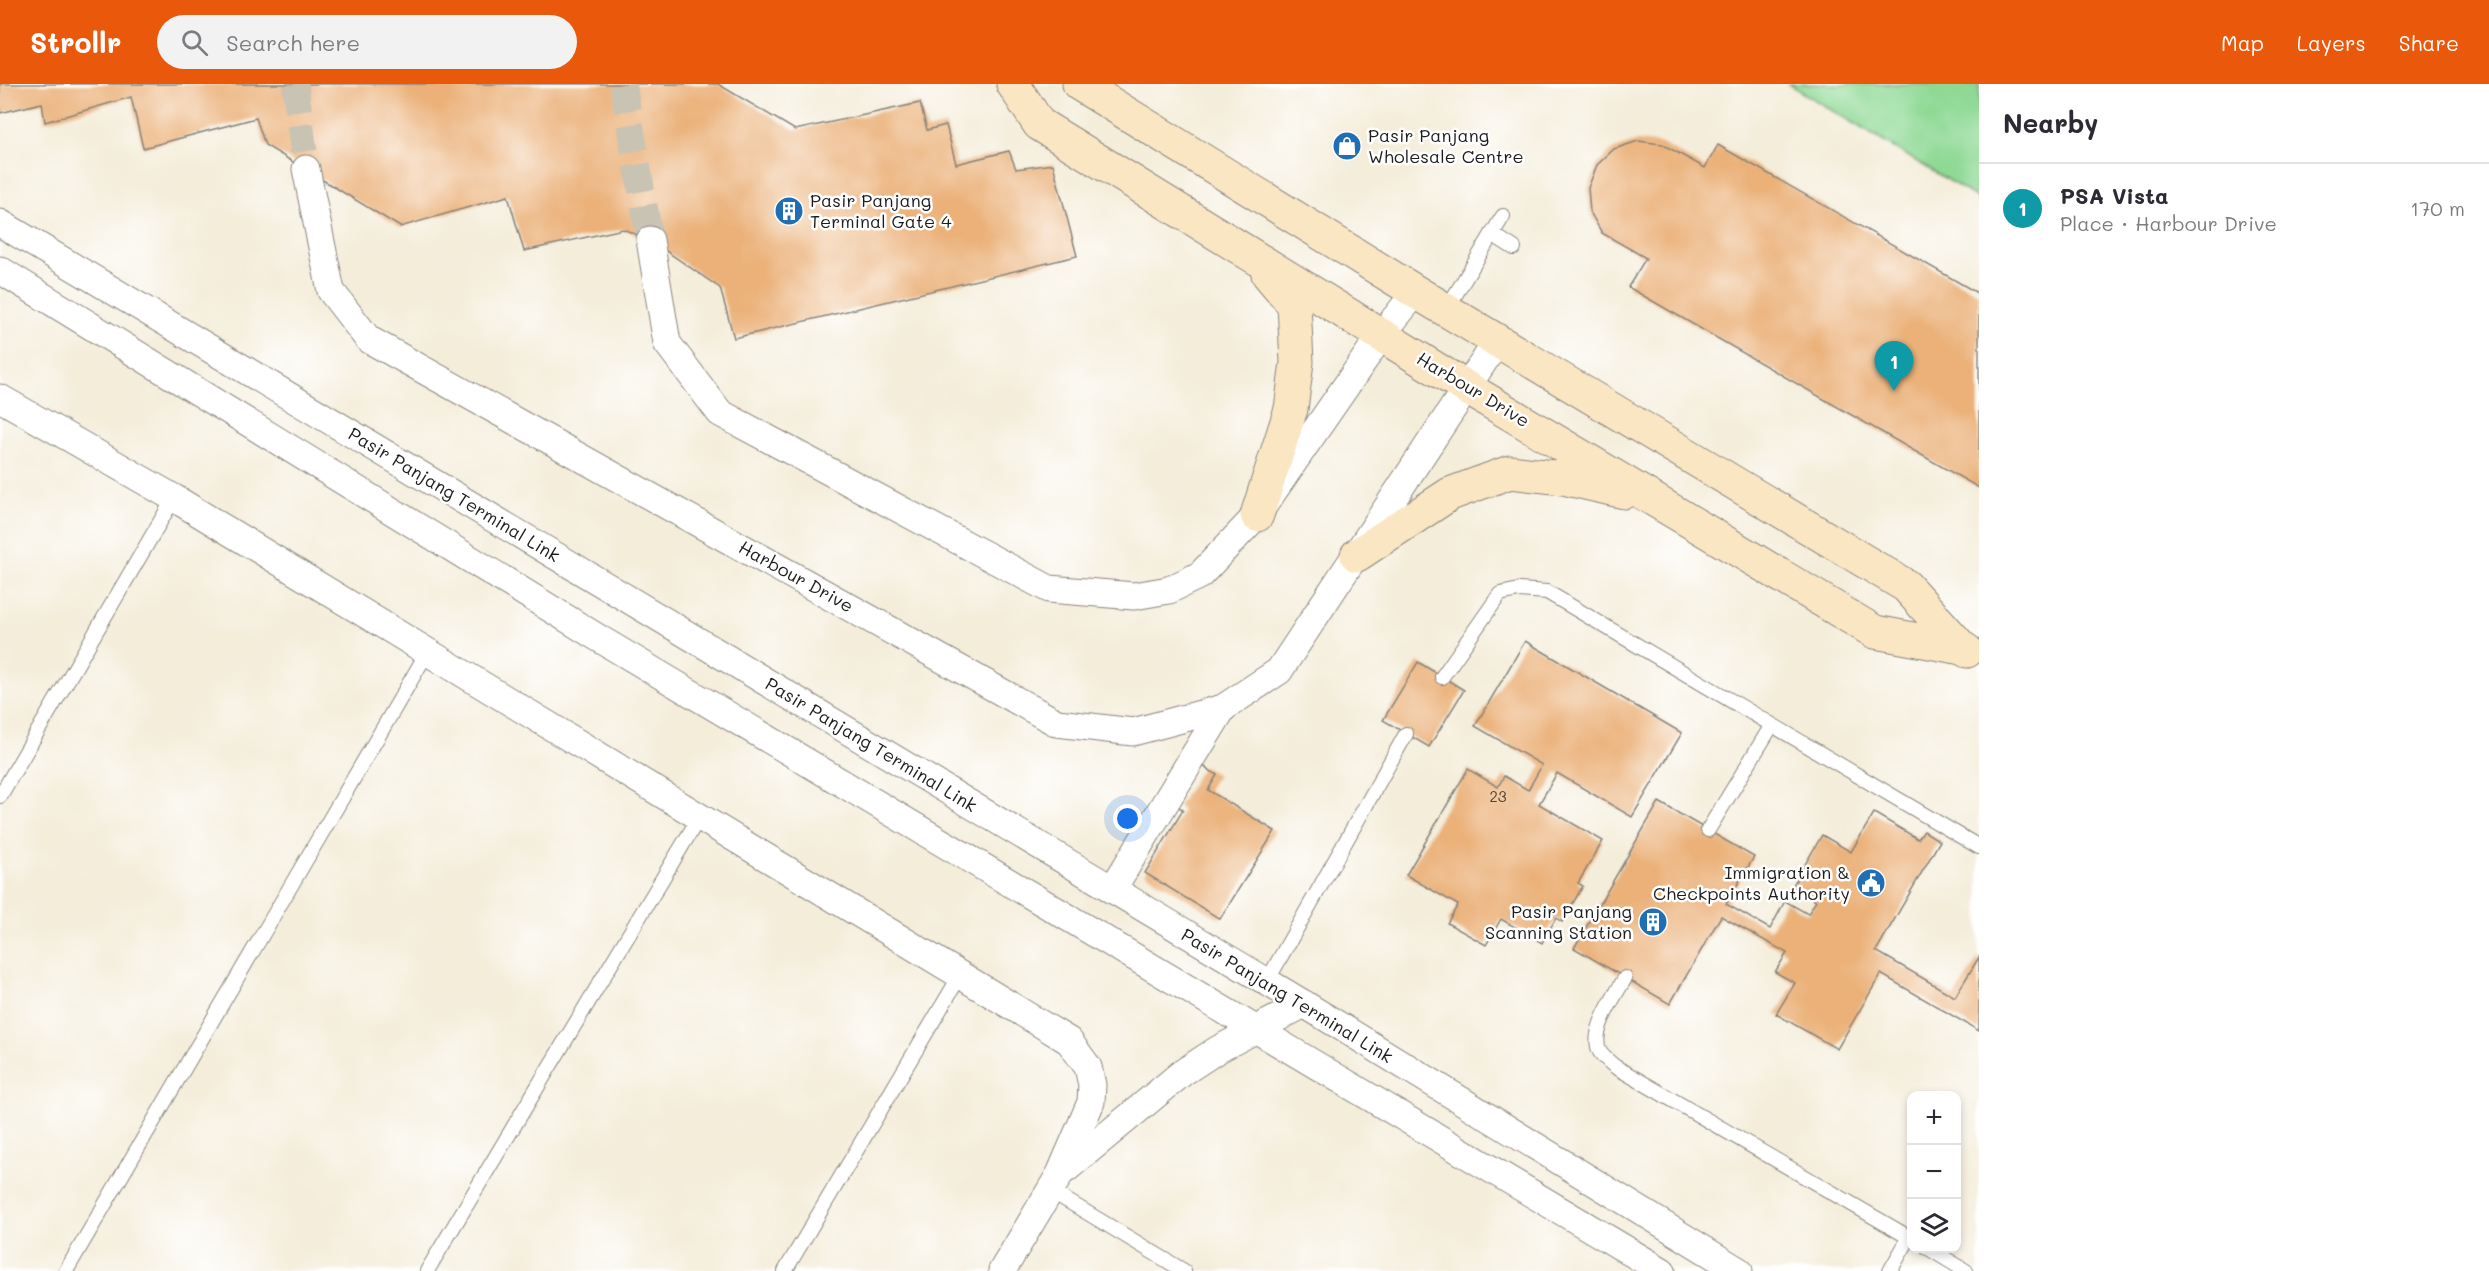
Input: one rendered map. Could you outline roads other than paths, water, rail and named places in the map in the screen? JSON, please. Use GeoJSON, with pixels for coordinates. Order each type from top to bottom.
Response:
{"type":"FeatureCollection","features":[{"type":"Feature","properties":{"kind":"main road","name":"Harbour Drive"},"geometry":{"type":"LineString","coordinates":[[1013,84],[1039,124],[1467,388],[1875,632],[1970,653]]}},
{"type":"Feature","properties":{"kind":"main road","name":"Harbour Drive"},"geometry":{"type":"LineString","coordinates":[[1079,84],[1416,292],[1906,586],[1970,653]]}},
{"type":"Feature","properties":{"kind":"main road"},"geometry":{"type":"LineString","coordinates":[[1254,257],[1293,305],[1298,362],[1291,409],[1257,515]]}},
{"type":"Feature","properties":{"kind":"main road"},"geometry":{"type":"LineString","coordinates":[[1357,555],[1450,494],[1510,472],[1563,478],[1658,501]]}},
{"type":"Feature","properties":{"kind":"street","name":"Harbour Drive"},"geometry":{"type":"LineString","coordinates":[[306,169],[331,291],[368,339],[1057,723],[1133,732],[1223,708],[1279,671],[1498,340]]}},
{"type":"Feature","properties":{"kind":"street","name":"Pasir Panjang Terminal Link"},"geometry":{"type":"LineString","coordinates":[[0,223],[1304,1004],[1739,1271]]}},
{"type":"Feature","properties":{"kind":"street"},"geometry":{"type":"LineString","coordinates":[[650,240],[668,343],[720,413],[1049,589],[1134,596],[1169,590],[1200,575],[1257,515],[1382,334],[1416,292]]}},
{"type":"Feature","properties":{"kind":"street"},"geometry":{"type":"LineString","coordinates":[[0,270],[600,639],[1662,1271]]}},
{"type":"Feature","properties":{"kind":"street"},"geometry":{"type":"LineString","coordinates":[[0,398],[174,498],[1069,1041],[1088,1067],[1092,1085],[1091,1102],[1055,1183],[1002,1271]]}},
{"type":"Feature","properties":{"kind":"street"},"geometry":{"type":"LineString","coordinates":[[1112,890],[1223,708]]}},
{"type":"Feature","properties":{"kind":"street"},"geometry":{"type":"LineString","coordinates":[[1055,1183],[1182,1073],[1217,1050],[1304,1004]]}},
{"type":"Feature","properties":{"kind":"lane"},"geometry":{"type":"LineString","coordinates":[[1446,310],[1503,216]]}},
{"type":"Feature","properties":{"kind":"lane"},"geometry":{"type":"LineString","coordinates":[[1492,234],[1514,248]]}},
{"type":"Feature","properties":{"kind":"lane"},"geometry":{"type":"LineString","coordinates":[[0,796],[174,498]]}},
{"type":"Feature","properties":{"kind":"lane"},"geometry":{"type":"LineString","coordinates":[[1442,677],[1500,594],[1519,590],[1547,592],[1979,847]]}},
{"type":"Feature","properties":{"kind":"lane"},"geometry":{"type":"LineString","coordinates":[[66,1271],[428,651]]}},
{"type":"Feature","properties":{"kind":"lane"},"geometry":{"type":"LineString","coordinates":[[1708,830],[1772,725]]}},
{"type":"Feature","properties":{"kind":"lane"},"geometry":{"type":"LineString","coordinates":[[1266,983],[1406,734]]}},
{"type":"Feature","properties":{"kind":"lane"},"geometry":{"type":"LineString","coordinates":[[427,1271],[700,816]]}},
{"type":"Feature","properties":{"kind":"lane"},"geometry":{"type":"LineString","coordinates":[[785,1271],[961,974]]}},
{"type":"Feature","properties":{"kind":"lane"},"geometry":{"type":"LineString","coordinates":[[1625,978],[1601,1021],[1598,1039],[1600,1052],[1614,1066],[1907,1236]]}},
{"type":"Feature","properties":{"kind":"lane"},"geometry":{"type":"LineString","coordinates":[[1055,1183],[1184,1271]]}},
{"type":"Feature","properties":{"kind":"lane"},"geometry":{"type":"LineString","coordinates":[[1890,1271],[1907,1243]]}},
{"type":"Feature","properties":{"kind":"lane"},"geometry":{"type":"LineString","coordinates":[[1936,1253],[1966,1271]]}},
{"type":"Feature","properties":{"kind":"tunnel"},"geometry":{"type":"LineString","coordinates":[[295,84],[306,169]]}},
{"type":"Feature","properties":{"kind":"tunnel"},"geometry":{"type":"LineString","coordinates":[[623,84],[650,240]]}},
{"type":"Feature","properties":{"kind":"place","name":"Pasir Panjang Wholesale Centre"},"geometry":{"type":"Point","coordinates":[1347,146]}},
{"type":"Feature","properties":{"kind":"place","name":"Pasir Panjang Terminal Gate 4"},"geometry":{"type":"Point","coordinates":[789,211]}},
{"type":"Feature","properties":{"kind":"place","name":"PSA Vista"},"geometry":{"type":"Point","coordinates":[1894,391]}},
{"type":"Feature","properties":{"kind":"place","name":"Immigration & Checkpoints Authority"},"geometry":{"type":"Point","coordinates":[1871,883]}},
{"type":"Feature","properties":{"kind":"place","name":"Pasir Panjang Scanning Station"},"geometry":{"type":"Point","coordinates":[1653,922]}}]}
